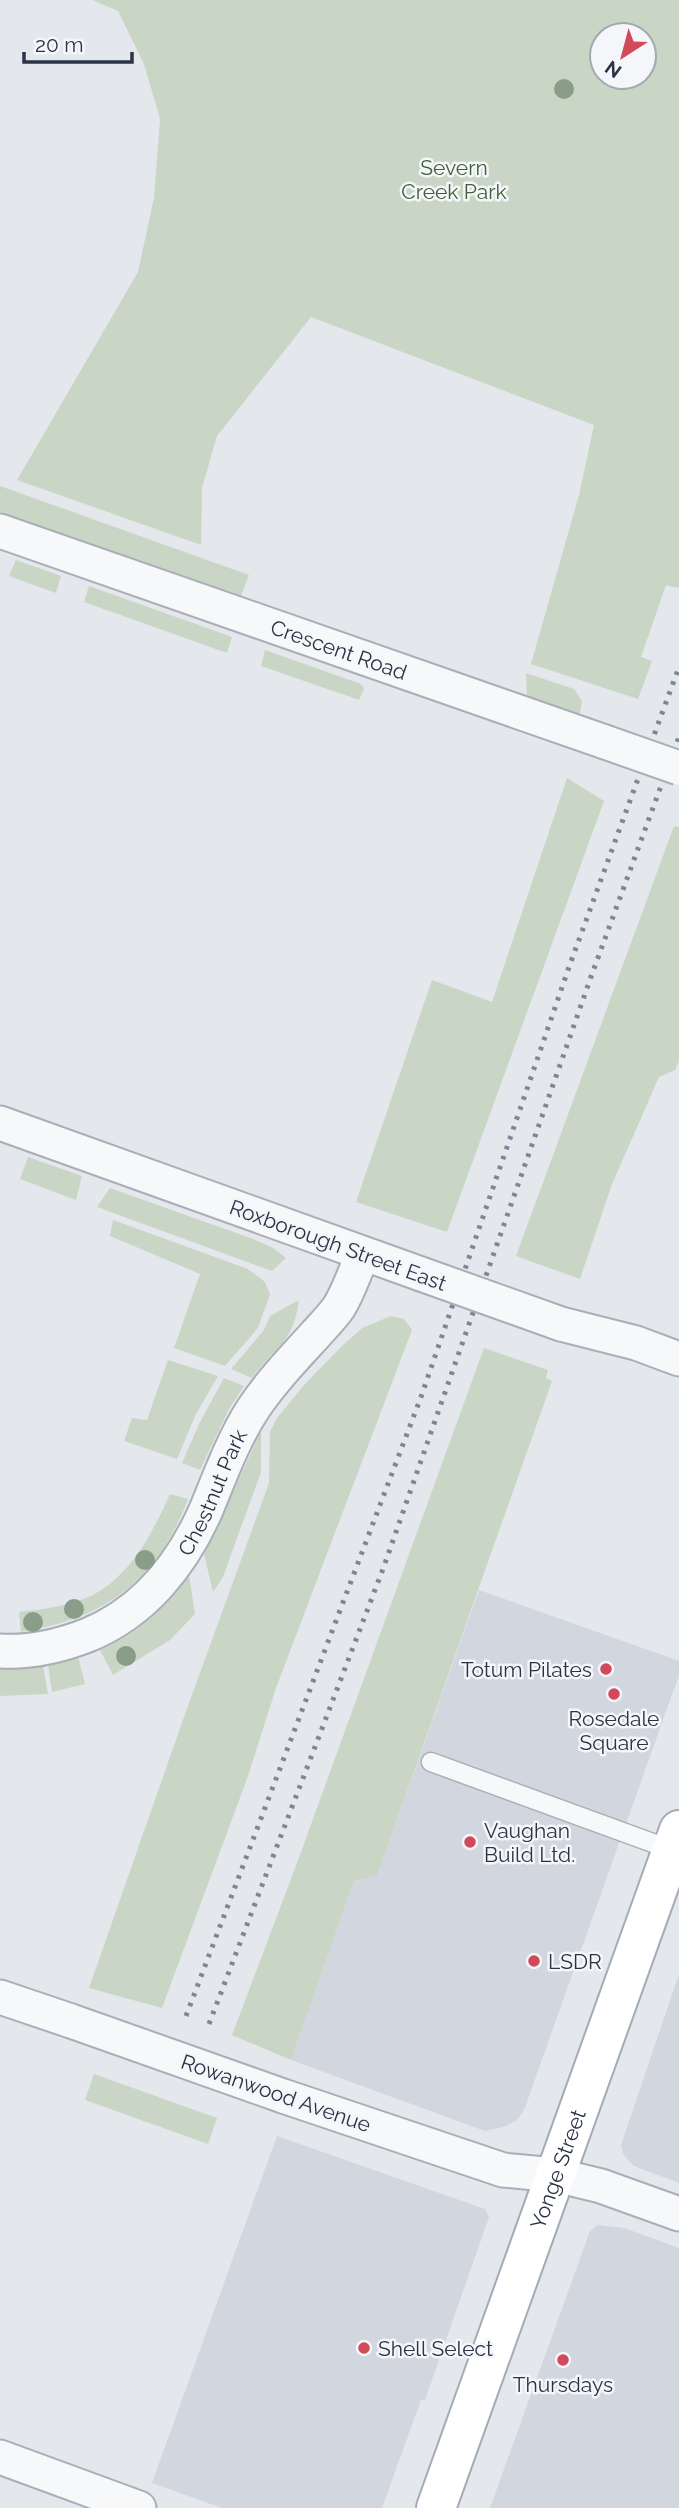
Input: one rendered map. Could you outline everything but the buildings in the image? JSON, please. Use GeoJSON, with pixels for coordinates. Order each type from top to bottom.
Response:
{"type":"FeatureCollection","features":[{"type":"Feature","properties":{"kind":"main road","name":"Yonge Street"},"geometry":{"type":"LineString","coordinates":[[436,2508],[675,1840]]}},
{"type":"Feature","properties":{"kind":"street","name":"Crescent Road"},"geometry":{"type":"LineString","coordinates":[[0,531],[679,768]]}},
{"type":"Feature","properties":{"kind":"street","name":"Roxborough Street East"},"geometry":{"type":"LineString","coordinates":[[0,1124],[561,1324],[636,1343],[679,1359]]}},
{"type":"Feature","properties":{"kind":"street","name":"Chestnut Park"},"geometry":{"type":"LineString","coordinates":[[0,1651],[34,1651],[71,1642],[108,1626],[157,1588],[179,1560],[205,1513],[226,1462],[251,1413],[271,1384],[337,1310],[363,1254]]}},
{"type":"Feature","properties":{"kind":"street","name":"Rowanwood Avenue"},"geometry":{"type":"LineString","coordinates":[[0,1997],[503,2170],[556,2175],[601,2186],[679,2214]]}},
{"type":"Feature","properties":{"kind":"street"},"geometry":{"type":"LineString","coordinates":[[0,2457],[139,2508]]}},
{"type":"Feature","properties":{"kind":"lane"},"geometry":{"type":"LineString","coordinates":[[431,1762],[675,1840]]}},
{"type":"Feature","properties":{"kind":"shaded area"},"geometry":{"type":"Polygon","coordinates":[[[479,1590],[679,1661],[679,1675],[524,2110],[517,2120],[485,2131],[291,2060],[354,1881],[377,1876],[479,1590]]]}},
{"type":"Feature","properties":{"kind":"shaded area"},"geometry":{"type":"Polygon","coordinates":[[[679,1974],[679,2183],[634,2166],[623,2154],[621,2145],[679,1974]]]}},
{"type":"Feature","properties":{"kind":"shaded area"},"geometry":{"type":"Polygon","coordinates":[[[277,2136],[485,2209],[489,2217],[425,2400],[421,2400],[382,2508],[222,2508],[152,2483],[277,2136]]]}},
{"type":"Feature","properties":{"kind":"shaded area"},"geometry":{"type":"Polygon","coordinates":[[[598,2225],[624,2228],[679,2248],[679,2508],[490,2508],[590,2231],[598,2225]]]}},
{"type":"Feature","properties":{"kind":"green space","name":"Severn Creek Park"},"geometry":{"type":"Polygon","coordinates":[[[92,0],[679,0],[679,586],[666,585],[641,657],[652,661],[638,699],[531,664],[579,495],[594,425],[311,317],[217,436],[202,488],[201,545],[17,480],[138,272],[154,198],[160,119],[144,64],[118,11],[92,0]]]}},
{"type":"Feature","properties":{"kind":"green space"},"geometry":{"type":"Polygon","coordinates":[[[0,486],[249,575],[240,598],[0,512],[0,486]]]}},
{"type":"Feature","properties":{"kind":"green space"},"geometry":{"type":"Polygon","coordinates":[[[16,560],[61,576],[56,593],[9,576],[16,560]]]}},
{"type":"Feature","properties":{"kind":"green space"},"geometry":{"type":"Polygon","coordinates":[[[89,586],[232,637],[227,653],[84,602],[89,586]]]}},
{"type":"Feature","properties":{"kind":"green space"},"geometry":{"type":"Polygon","coordinates":[[[265,650],[361,684],[364,689],[359,700],[261,666],[265,650]]]}},
{"type":"Feature","properties":{"kind":"green space"},"geometry":{"type":"Polygon","coordinates":[[[526,673],[574,689],[582,701],[580,713],[567,714],[527,700],[526,673]]]}},
{"type":"Feature","properties":{"kind":"green space"},"geometry":{"type":"Polygon","coordinates":[[[567,778],[604,801],[447,1232],[356,1202],[432,980],[492,1002],[567,778]]]}},
{"type":"Feature","properties":{"kind":"green space"},"geometry":{"type":"Polygon","coordinates":[[[674,826],[679,827],[679,1060],[675,1070],[659,1077],[612,1184],[580,1279],[516,1256],[674,826]]]}},
{"type":"Feature","properties":{"kind":"green space"},"geometry":{"type":"Polygon","coordinates":[[[28,1157],[82,1176],[76,1200],[20,1179],[28,1157]]]}},
{"type":"Feature","properties":{"kind":"green space"},"geometry":{"type":"Polygon","coordinates":[[[110,1188],[253,1239],[273,1248],[286,1258],[272,1271],[97,1207],[110,1188]]]}},
{"type":"Feature","properties":{"kind":"green space"},"geometry":{"type":"Polygon","coordinates":[[[113,1220],[248,1269],[265,1282],[270,1294],[258,1328],[225,1366],[174,1348],[200,1274],[110,1236],[113,1220]]]}},
{"type":"Feature","properties":{"kind":"green space"},"geometry":{"type":"Polygon","coordinates":[[[299,1300],[288,1336],[252,1378],[231,1369],[264,1330],[270,1316],[299,1300]]]}},
{"type":"Feature","properties":{"kind":"green space"},"geometry":{"type":"Polygon","coordinates":[[[391,1316],[404,1319],[412,1330],[276,1688],[248,1776],[162,2008],[89,1988],[269,1483],[270,1432],[277,1418],[305,1384],[340,1348],[362,1328],[391,1316]]]}},
{"type":"Feature","properties":{"kind":"green space"},"geometry":{"type":"Polygon","coordinates":[[[484,1348],[548,1370],[546,1378],[552,1381],[377,1876],[354,1881],[291,2060],[232,2035],[484,1348]]]}},
{"type":"Feature","properties":{"kind":"green space"},"geometry":{"type":"Polygon","coordinates":[[[168,1360],[218,1376],[196,1414],[177,1459],[124,1441],[132,1418],[147,1420],[168,1360]]]}},
{"type":"Feature","properties":{"kind":"green space"},"geometry":{"type":"Polygon","coordinates":[[[224,1378],[244,1386],[229,1409],[200,1470],[182,1463],[224,1378]]]}},
{"type":"Feature","properties":{"kind":"green space"},"geometry":{"type":"Polygon","coordinates":[[[261,1431],[261,1472],[223,1577],[213,1592],[204,1554],[261,1431]]]}},
{"type":"Feature","properties":{"kind":"green space"},"geometry":{"type":"Polygon","coordinates":[[[170,1494],[188,1499],[175,1528],[161,1552],[125,1591],[79,1617],[21,1632],[19,1612],[84,1599],[119,1576],[148,1537],[170,1494]]]}},
{"type":"Feature","properties":{"kind":"green space"},"geometry":{"type":"Polygon","coordinates":[[[189,1575],[195,1614],[170,1640],[113,1675],[100,1650],[127,1636],[150,1619],[189,1575]]]}},
{"type":"Feature","properties":{"kind":"green space"},"geometry":{"type":"Polygon","coordinates":[[[78,1656],[85,1684],[52,1692],[48,1665],[78,1656]]]}},
{"type":"Feature","properties":{"kind":"green space"},"geometry":{"type":"Polygon","coordinates":[[[43,1666],[48,1694],[0,1696],[0,1669],[43,1666]]]}},
{"type":"Feature","properties":{"kind":"green space"},"geometry":{"type":"Polygon","coordinates":[[[94,2074],[217,2118],[208,2144],[85,2100],[94,2074]]]}},
{"type":"Feature","properties":{"kind":"railway"},"geometry":{"type":"LineString","coordinates":[[186,2016],[421,1397],[569,967],[679,667]]}},
{"type":"Feature","properties":{"kind":"railway"},"geometry":{"type":"LineString","coordinates":[[209,2024],[383,1569],[592,974],[679,737]]}},
{"type":"Feature","properties":{"kind":"place","name":"Totum Pilates"},"geometry":{"type":"Point","coordinates":[606,1669]}},
{"type":"Feature","properties":{"kind":"place","name":"Rosedale Square"},"geometry":{"type":"Point","coordinates":[614,1694]}},
{"type":"Feature","properties":{"kind":"place","name":"Vaughan Build Ltd."},"geometry":{"type":"Point","coordinates":[470,1842]}},
{"type":"Feature","properties":{"kind":"place","name":"LSDR"},"geometry":{"type":"Point","coordinates":[534,1961]}},
{"type":"Feature","properties":{"kind":"place","name":"Shell Select"},"geometry":{"type":"Point","coordinates":[364,2348]}},
{"type":"Feature","properties":{"kind":"place","name":"Thursdays"},"geometry":{"type":"Point","coordinates":[563,2360]}}]}
